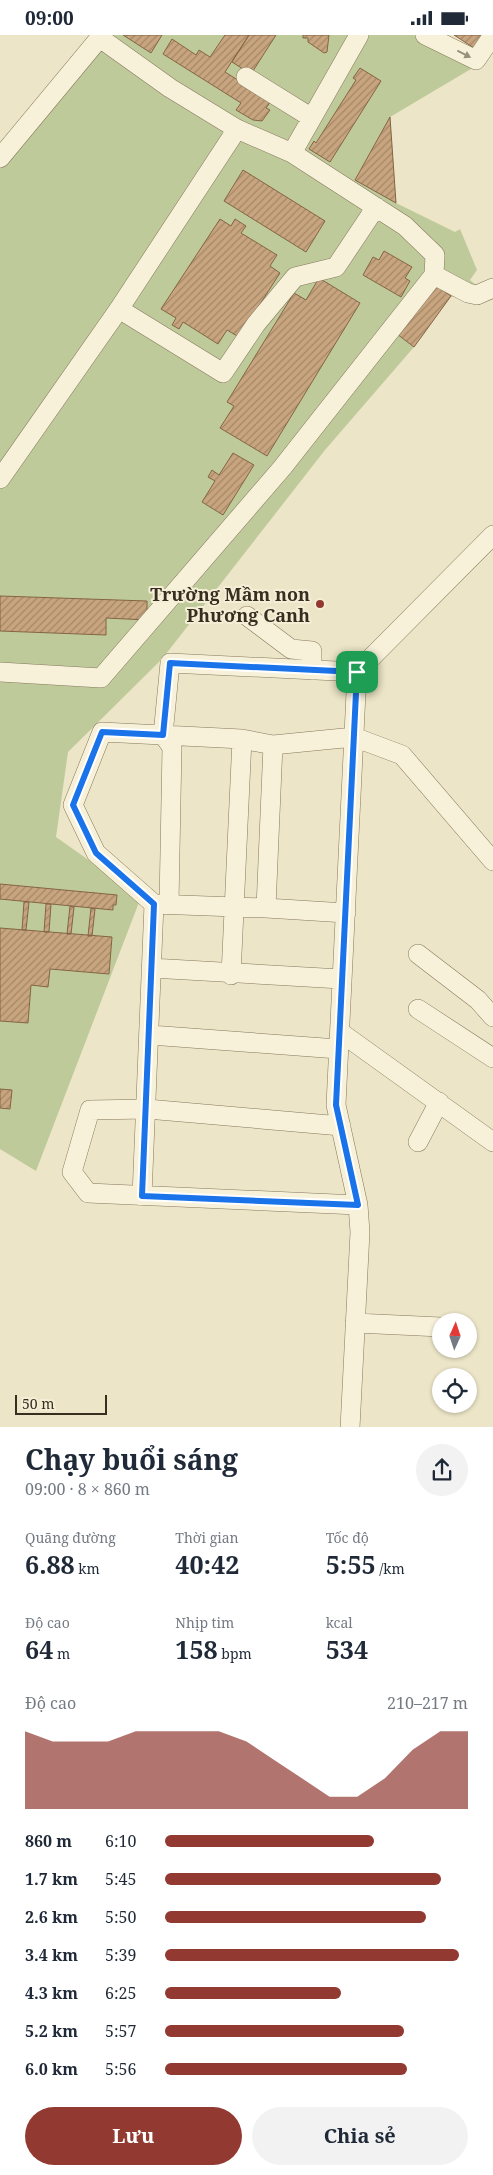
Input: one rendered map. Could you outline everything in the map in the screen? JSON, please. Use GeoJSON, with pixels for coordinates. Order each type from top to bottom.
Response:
{"type":"FeatureCollection","features":[{"type":"Feature","properties":{"kind":"street"},"geometry":{"type":"LineString","coordinates":[[292,153],[359,35]]}},
{"type":"Feature","properties":{"kind":"street"},"geometry":{"type":"LineString","coordinates":[[425,35],[476,60],[493,35]]}},
{"type":"Feature","properties":{"kind":"street"},"geometry":{"type":"LineString","coordinates":[[0,158],[101,36],[170,88],[237,129],[292,153],[406,226],[435,255],[434,275],[282,468],[101,679],[0,672]]}},
{"type":"Feature","properties":{"kind":"street"},"geometry":{"type":"LineString","coordinates":[[246,77],[312,118]]}},
{"type":"Feature","properties":{"kind":"street"},"geometry":{"type":"LineString","coordinates":[[0,479],[119,309],[237,129]]}},
{"type":"Feature","properties":{"kind":"street"},"geometry":{"type":"LineString","coordinates":[[119,309],[223,373],[256,324],[295,277],[336,267],[376,207]]}},
{"type":"Feature","properties":{"kind":"street"},"geometry":{"type":"LineString","coordinates":[[434,275],[468,293],[476,295],[493,288]]}},
{"type":"Feature","properties":{"kind":"street"},"geometry":{"type":"LineString","coordinates":[[350,1427],[360,1232],[358,1205],[336,1105],[357,672],[493,535]]}},
{"type":"Feature","properties":{"kind":"street"},"geometry":{"type":"LineString","coordinates":[[247,616],[292,649],[312,651],[312,670]]}},
{"type":"Feature","properties":{"kind":"street"},"geometry":{"type":"LineString","coordinates":[[142,1196],[150,1035],[151,969],[162,904],[172,747],[163,735],[170,663],[357,672]]}},
{"type":"Feature","properties":{"kind":"street"},"geometry":{"type":"LineString","coordinates":[[346,913],[162,904],[96,853],[73,805],[102,732],[242,739],[274,745],[354,737],[402,755],[493,861]]}},
{"type":"Feature","properties":{"kind":"street"},"geometry":{"type":"LineString","coordinates":[[231,975],[242,739]]}},
{"type":"Feature","properties":{"kind":"street"},"geometry":{"type":"LineString","coordinates":[[266,908],[274,745]]}},
{"type":"Feature","properties":{"kind":"street"},"geometry":{"type":"LineString","coordinates":[[418,953],[478,1001],[493,1017]]}},
{"type":"Feature","properties":{"kind":"street"},"geometry":{"type":"LineString","coordinates":[[151,969],[231,975],[341,979]]}},
{"type":"Feature","properties":{"kind":"street"},"geometry":{"type":"LineString","coordinates":[[418,1009],[493,1057]]}},
{"type":"Feature","properties":{"kind":"street"},"geometry":{"type":"LineString","coordinates":[[150,1035],[339,1040],[439,1102],[493,1142]]}},
{"type":"Feature","properties":{"kind":"street"},"geometry":{"type":"LineString","coordinates":[[418,1142],[439,1102]]}},
{"type":"Feature","properties":{"kind":"street"},"geometry":{"type":"LineString","coordinates":[[341,1126],[147,1109],[90,1110],[72,1172],[88,1193],[358,1205]]}},
{"type":"Feature","properties":{"kind":"street"},"geometry":{"type":"LineString","coordinates":[[355,1323],[432,1327]]}},
{"type":"Feature","properties":{"kind":"green space"},"geometry":{"type":"Polygon","coordinates":[[[109,35],[414,35],[476,66],[390,117],[396,203],[455,232],[460,229],[477,270],[470,280],[476,285],[465,296],[450,297],[414,347],[325,450],[162,659],[68,752],[56,837],[141,897],[36,1171],[0,1149],[0,164],[109,35]]]}},
{"type":"Feature","properties":{"kind":"building"},"geometry":{"type":"Polygon","coordinates":[[[123,35],[162,35],[151,53],[123,35]]]}},
{"type":"Feature","properties":{"kind":"building"},"geometry":{"type":"Polygon","coordinates":[[[225,35],[249,35],[225,72],[271,101],[266,108],[270,110],[262,121],[253,120],[236,110],[241,103],[163,54],[172,39],[196,55],[199,50],[210,57],[225,35]]]}},
{"type":"Feature","properties":{"kind":"building"},"geometry":{"type":"Polygon","coordinates":[[[249,35],[276,35],[251,74],[232,62],[249,35]]]}},
{"type":"Feature","properties":{"kind":"building"},"geometry":{"type":"Polygon","coordinates":[[[303,35],[329,35],[327,52],[324,53],[308,42],[308,38],[303,38],[303,35]]]}},
{"type":"Feature","properties":{"kind":"building"},"geometry":{"type":"Polygon","coordinates":[[[454,35],[482,35],[474,48],[454,35]]]}},
{"type":"Feature","properties":{"kind":"building"},"geometry":{"type":"Polygon","coordinates":[[[360,68],[381,81],[330,162],[309,149],[314,141],[316,143],[356,80],[353,78],[360,68]]]}},
{"type":"Feature","properties":{"kind":"building"},"geometry":{"type":"Polygon","coordinates":[[[390,117],[396,203],[355,180],[390,117]]]}},
{"type":"Feature","properties":{"kind":"building"},"geometry":{"type":"Polygon","coordinates":[[[243,170],[325,221],[306,252],[224,201],[243,170]]]}},
{"type":"Feature","properties":{"kind":"building"},"geometry":{"type":"Polygon","coordinates":[[[220,219],[231,226],[235,219],[246,226],[241,233],[277,255],[270,266],[280,273],[239,337],[227,330],[218,344],[183,322],[179,329],[172,325],[176,318],[161,309],[220,219]]]}},
{"type":"Feature","properties":{"kind":"building"},"geometry":{"type":"Polygon","coordinates":[[[384,251],[412,267],[405,278],[410,281],[401,297],[363,275],[373,257],[379,260],[384,251]]]}},
{"type":"Feature","properties":{"kind":"building"},"geometry":{"type":"Polygon","coordinates":[[[319,278],[360,303],[267,456],[220,428],[234,406],[227,402],[294,293],[306,300],[319,278]]]}},
{"type":"Feature","properties":{"kind":"building"},"geometry":{"type":"Polygon","coordinates":[[[432,283],[451,296],[414,347],[397,334],[432,283]]]}},
{"type":"Feature","properties":{"kind":"building"},"geometry":{"type":"Polygon","coordinates":[[[233,453],[254,465],[223,515],[202,502],[215,481],[208,477],[212,470],[219,475],[233,453]]]}},
{"type":"Feature","properties":{"kind":"building"},"geometry":{"type":"Polygon","coordinates":[[[0,596],[147,601],[147,620],[106,618],[106,635],[0,631],[0,596]]]}},
{"type":"Feature","properties":{"kind":"building"},"geometry":{"type":"Polygon","coordinates":[[[0,884],[117,895],[116,905],[113,905],[113,910],[0,899],[0,884]]]}},
{"type":"Feature","properties":{"kind":"building"},"geometry":{"type":"Polygon","coordinates":[[[24,902],[29,902],[26,930],[22,930],[24,902]]]}},
{"type":"Feature","properties":{"kind":"building"},"geometry":{"type":"Polygon","coordinates":[[[46,904],[51,904],[49,932],[44,932],[46,904]]]}},
{"type":"Feature","properties":{"kind":"building"},"geometry":{"type":"Polygon","coordinates":[[[70,906],[74,907],[71,934],[67,934],[70,906]]]}},
{"type":"Feature","properties":{"kind":"building"},"geometry":{"type":"Polygon","coordinates":[[[91,908],[95,909],[92,936],[88,936],[91,908]]]}},
{"type":"Feature","properties":{"kind":"building"},"geometry":{"type":"Polygon","coordinates":[[[0,928],[112,937],[109,974],[50,969],[48,987],[31,985],[28,1023],[0,1021],[0,928]]]}},
{"type":"Feature","properties":{"kind":"building"},"geometry":{"type":"Polygon","coordinates":[[[0,1089],[12,1090],[10,1109],[0,1108],[0,1089]]]}},
{"type":"Feature","properties":{"kind":"place","name":"Trường Mầm non Phương Canh"},"geometry":{"type":"Point","coordinates":[320,604]}},
{"type":"Feature","properties":{"kind":"route"},"geometry":{"type":"LineString","coordinates":[[170,663],[357,672],[336,1105],[358,1205],[142,1196],[154,904],[96,853],[73,805],[102,732],[163,735],[170,663]]}}]}
